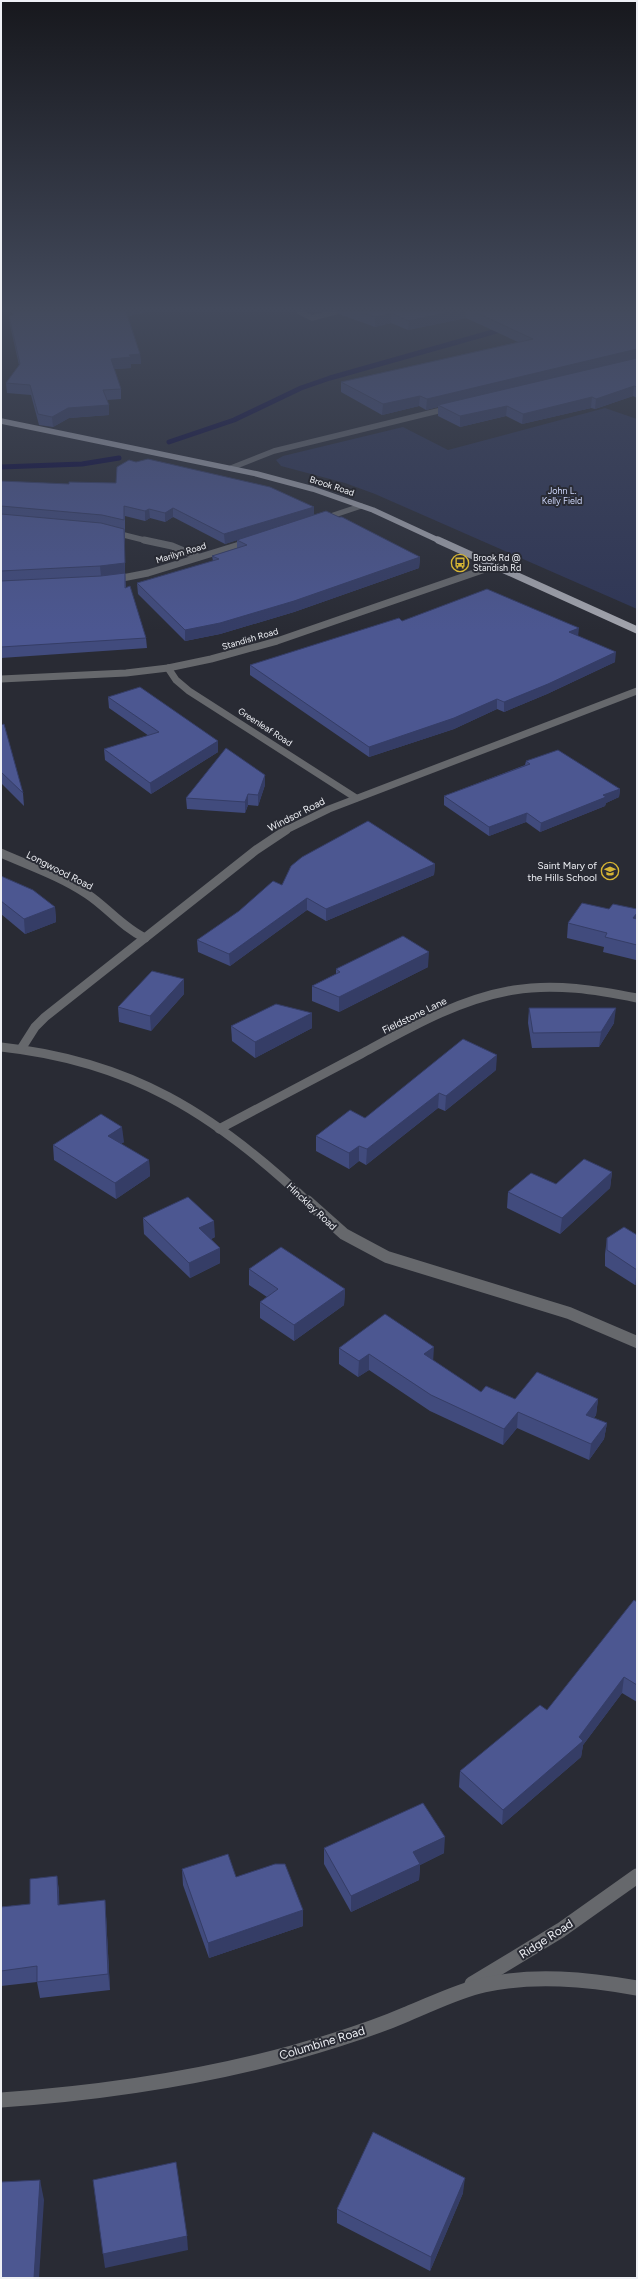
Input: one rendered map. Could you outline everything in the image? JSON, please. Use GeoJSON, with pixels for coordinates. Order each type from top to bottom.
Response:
{"type":"FeatureCollection","features":[{"type":"Feature","properties":{"kind":"main road","name":"Brook Road"},"geometry":{"type":"LineString","coordinates":[[1,421],[231,468],[306,487],[361,506],[637,630]]}},
{"type":"Feature","properties":{"kind":"street"},"geometry":{"type":"LineString","coordinates":[[231,468],[274,451],[409,418]]}},
{"type":"Feature","properties":{"kind":"street"},"geometry":{"type":"LineString","coordinates":[[314,522],[361,506]]}},
{"type":"Feature","properties":{"kind":"street"},"geometry":{"type":"LineString","coordinates":[[105,531],[172,546],[198,557]]}},
{"type":"Feature","properties":{"kind":"street","name":"Marilyn Road"},"geometry":{"type":"LineString","coordinates":[[101,581],[137,576],[256,540]]}},
{"type":"Feature","properties":{"kind":"street","name":"Standish Road"},"geometry":{"type":"LineString","coordinates":[[1,680],[103,674],[168,668],[257,647],[494,566]]}},
{"type":"Feature","properties":{"kind":"street","name":"Greenleaf Road"},"geometry":{"type":"LineString","coordinates":[[168,668],[176,680],[190,691],[356,798]]}},
{"type":"Feature","properties":{"kind":"street","name":"Windsor Road"},"geometry":{"type":"LineString","coordinates":[[21,1049],[31,1032],[45,1017],[268,841],[313,816],[356,798],[637,691]]}},
{"type":"Feature","properties":{"kind":"street","name":"Longwood Road"},"geometry":{"type":"LineString","coordinates":[[1,853],[86,894],[109,911],[120,924],[145,938]]}},
{"type":"Feature","properties":{"kind":"street","name":"Fieldstone Lane"},"geometry":{"type":"LineString","coordinates":[[219,1129],[416,1025],[481,998],[515,990],[555,987],[598,991],[637,998]]}},
{"type":"Feature","properties":{"kind":"street","name":"Hinckley Road"},"geometry":{"type":"LineString","coordinates":[[1,1047],[21,1049],[71,1059],[143,1082],[183,1104],[219,1129],[295,1190],[334,1227],[367,1248],[412,1266],[571,1313],[637,1342]]}},
{"type":"Feature","properties":{"kind":"street","name":"Ridge Road"},"geometry":{"type":"LineString","coordinates":[[450,1996],[526,1952],[593,1909],[637,1876]]}},
{"type":"Feature","properties":{"kind":"street","name":"Columbine Road"},"geometry":{"type":"LineString","coordinates":[[1,2100],[85,2094],[193,2077],[242,2066],[349,2036],[450,1996],[482,1985],[510,1980],[557,1977],[592,1980],[637,1988]]}},
{"type":"Feature","properties":{"kind":"green space","name":"John L. Kelly Field"},"geometry":{"type":"Polygon","coordinates":[[[566,418],[637,419],[637,609],[375,494],[345,483],[281,466],[276,460],[283,456],[403,427],[448,450],[566,418]]]}},
{"type":"Feature","properties":{"kind":"building"},"geometry":{"type":"Polygon","coordinates":[[[148,459],[270,487],[314,507],[224,534],[173,508],[165,513],[149,509],[145,511],[124,506],[124,520],[102,515],[1,506],[1,481],[69,484],[69,482],[116,483],[117,467],[129,460],[136,462],[148,459]]]}},
{"type":"Feature","properties":{"kind":"building"},"geometry":{"type":"Polygon","coordinates":[[[326,511],[342,517],[420,557],[294,601],[220,623],[185,630],[137,583],[219,559],[212,556],[247,545],[237,540],[326,511]]]}},
{"type":"Feature","properties":{"kind":"building"},"geometry":{"type":"Polygon","coordinates":[[[1,514],[101,523],[124,529],[125,563],[100,566],[1,571],[1,514]]]}},
{"type":"Feature","properties":{"kind":"building"},"geometry":{"type":"Polygon","coordinates":[[[125,573],[125,588],[130,586],[146,638],[1,647],[1,581],[101,576],[125,573]]]}},
{"type":"Feature","properties":{"kind":"building"},"geometry":{"type":"Polygon","coordinates":[[[487,589],[579,628],[569,632],[616,652],[548,684],[504,702],[497,699],[454,718],[369,747],[250,665],[399,618],[402,621],[487,589]]]}},
{"type":"Feature","properties":{"kind":"building"},"geometry":{"type":"Polygon","coordinates":[[[140,687],[218,741],[150,783],[104,749],[159,732],[108,697],[140,687]]]}},
{"type":"Feature","properties":{"kind":"building"},"geometry":{"type":"Polygon","coordinates":[[[4,724],[23,793],[1,772],[1,725],[4,724]]]}},
{"type":"Feature","properties":{"kind":"building"},"geometry":{"type":"Polygon","coordinates":[[[226,748],[265,775],[258,795],[248,794],[245,802],[186,798],[226,748]]]}},
{"type":"Feature","properties":{"kind":"building"},"geometry":{"type":"Polygon","coordinates":[[[558,750],[620,789],[603,795],[606,797],[541,823],[527,813],[489,827],[444,796],[530,764],[526,761],[558,750]]]}},
{"type":"Feature","properties":{"kind":"building"},"geometry":{"type":"Polygon","coordinates":[[[368,821],[435,864],[326,909],[307,898],[229,954],[197,940],[239,911],[273,881],[282,885],[291,866],[302,857],[368,821]]]}},
{"type":"Feature","properties":{"kind":"building"},"geometry":{"type":"Polygon","coordinates":[[[1,876],[33,890],[55,907],[24,919],[1,901],[1,876]]]}},
{"type":"Feature","properties":{"kind":"building"},"geometry":{"type":"Polygon","coordinates":[[[582,903],[609,909],[613,904],[637,909],[637,913],[633,918],[637,919],[637,945],[605,937],[607,933],[568,923],[582,903]]]}},
{"type":"Feature","properties":{"kind":"building"},"geometry":{"type":"Polygon","coordinates":[[[403,936],[429,952],[339,997],[312,986],[340,972],[336,969],[403,936]]]}},
{"type":"Feature","properties":{"kind":"building"},"geometry":{"type":"Polygon","coordinates":[[[152,971],[184,979],[150,1016],[118,1007],[152,971]]]}},
{"type":"Feature","properties":{"kind":"building"},"geometry":{"type":"Polygon","coordinates":[[[276,1004],[312,1013],[255,1042],[231,1026],[276,1004]]]}},
{"type":"Feature","properties":{"kind":"building"},"geometry":{"type":"Polygon","coordinates":[[[529,1008],[616,1008],[601,1032],[533,1033],[529,1008]]]}},
{"type":"Feature","properties":{"kind":"building"},"geometry":{"type":"Polygon","coordinates":[[[463,1039],[497,1055],[446,1096],[439,1093],[367,1149],[359,1146],[349,1153],[316,1136],[350,1110],[365,1118],[463,1039]]]}},
{"type":"Feature","properties":{"kind":"building"},"geometry":{"type":"Polygon","coordinates":[[[101,1114],[122,1127],[108,1136],[149,1160],[115,1183],[53,1145],[101,1114]]]}},
{"type":"Feature","properties":{"kind":"building"},"geometry":{"type":"Polygon","coordinates":[[[584,1159],[612,1172],[562,1218],[508,1192],[531,1173],[556,1184],[584,1159]]]}},
{"type":"Feature","properties":{"kind":"building"},"geometry":{"type":"Polygon","coordinates":[[[188,1197],[214,1221],[199,1228],[220,1248],[189,1263],[143,1218],[188,1197]]]}},
{"type":"Feature","properties":{"kind":"building"},"geometry":{"type":"Polygon","coordinates":[[[624,1227],[637,1235],[637,1270],[607,1250],[607,1238],[624,1227]]]}},
{"type":"Feature","properties":{"kind":"building"},"geometry":{"type":"Polygon","coordinates":[[[281,1247],[345,1289],[294,1325],[260,1302],[278,1289],[249,1269],[281,1247]]]}},
{"type":"Feature","properties":{"kind":"building"},"geometry":{"type":"Polygon","coordinates":[[[385,1314],[434,1347],[424,1354],[481,1392],[486,1386],[515,1399],[537,1372],[598,1399],[586,1415],[607,1423],[591,1444],[518,1412],[504,1429],[431,1395],[369,1354],[359,1361],[339,1348],[385,1314]]]}},
{"type":"Feature","properties":{"kind":"building"},"geometry":{"type":"Polygon","coordinates":[[[634,1600],[637,1602],[637,1685],[624,1677],[579,1737],[583,1741],[503,1810],[460,1771],[540,1705],[547,1710],[634,1600]]]}},
{"type":"Feature","properties":{"kind":"building"},"geometry":{"type":"Polygon","coordinates":[[[423,1803],[445,1837],[413,1852],[420,1864],[351,1896],[324,1848],[423,1803]]]}},
{"type":"Feature","properties":{"kind":"building"},"geometry":{"type":"Polygon","coordinates":[[[228,1854],[236,1877],[275,1864],[285,1864],[303,1910],[208,1943],[182,1869],[228,1854]]]}},
{"type":"Feature","properties":{"kind":"building"},"geometry":{"type":"Polygon","coordinates":[[[57,1876],[58,1905],[105,1900],[108,1974],[37,1982],[37,1966],[1,1971],[1,1907],[30,1904],[30,1879],[57,1876]]]}},
{"type":"Feature","properties":{"kind":"building"},"geometry":{"type":"Polygon","coordinates":[[[373,2132],[465,2178],[431,2257],[337,2209],[373,2132]]]}},
{"type":"Feature","properties":{"kind":"building"},"geometry":{"type":"Polygon","coordinates":[[[176,2162],[187,2236],[103,2254],[93,2180],[176,2162]]]}},
{"type":"Feature","properties":{"kind":"building"},"geometry":{"type":"Polygon","coordinates":[[[40,2180],[34,2278],[1,2278],[1,2182],[40,2180]]]}},
{"type":"Feature","properties":{"kind":"waterway"},"geometry":{"type":"LineString","coordinates":[[169,442],[237,418]]}},
{"type":"Feature","properties":{"kind":"waterway"},"geometry":{"type":"LineString","coordinates":[[1,467],[82,464],[119,458]]}},
{"type":"Feature","properties":{"kind":"place","name":"Brook Rd @ Standish Rd"},"geometry":{"type":"Point","coordinates":[460,563]}},
{"type":"Feature","properties":{"kind":"place","name":"Saint Mary of the Hills School"},"geometry":{"type":"Point","coordinates":[610,871]}}]}
